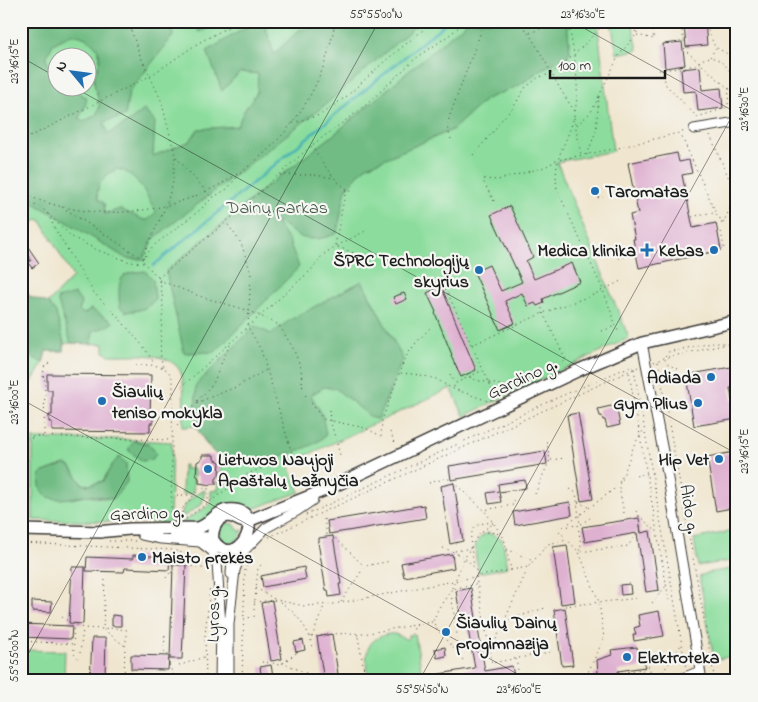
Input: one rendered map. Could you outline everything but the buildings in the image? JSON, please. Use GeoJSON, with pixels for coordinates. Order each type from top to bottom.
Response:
{"type":"FeatureCollection","features":[{"type":"Feature","properties":{"kind":"main road","name":"Gardino g."},"geometry":{"type":"LineString","coordinates":[[228,549],[244,543],[248,535],[260,524],[313,500],[330,488],[580,370],[642,343],[737,321]]}},
{"type":"Feature","properties":{"kind":"main road"},"geometry":{"type":"LineString","coordinates":[[228,549],[213,540],[214,526],[222,518],[229,517],[242,522],[245,517],[252,514],[313,491],[330,488]]}},
{"type":"Feature","properties":{"kind":"main road","name":"Gardino g."},"geometry":{"type":"LineString","coordinates":[[96,532],[130,529],[198,528],[208,524],[221,512],[233,510],[245,517]]}},
{"type":"Feature","properties":{"kind":"main road"},"geometry":{"type":"LineString","coordinates":[[245,517],[250,530],[248,535]]}},
{"type":"Feature","properties":{"kind":"main road","name":"Gardino g."},"geometry":{"type":"LineString","coordinates":[[21,530],[96,532],[208,538],[213,540]]}},
{"type":"Feature","properties":{"kind":"street"},"geometry":{"type":"LineString","coordinates":[[694,129],[737,122]]}},
{"type":"Feature","properties":{"kind":"street","name":"Aido g."},"geometry":{"type":"LineString","coordinates":[[642,343],[666,467],[702,681]]}},
{"type":"Feature","properties":{"kind":"street"},"geometry":{"type":"LineString","coordinates":[[225,625],[235,570],[241,554],[266,528],[313,500]]}},
{"type":"Feature","properties":{"kind":"street"},"geometry":{"type":"LineString","coordinates":[[142,535],[160,539],[196,542],[207,546],[212,551],[217,562],[225,625]]}},
{"type":"Feature","properties":{"kind":"street","name":"Lyros g."},"geometry":{"type":"LineString","coordinates":[[220,681],[231,557],[228,549]]}},
{"type":"Feature","properties":{"kind":"street","name":"Lyros g."},"geometry":{"type":"LineString","coordinates":[[228,549],[223,570],[229,681]]}},
{"type":"Feature","properties":{"kind":"street"},"geometry":{"type":"LineString","coordinates":[[675,681],[700,671]]}},
{"type":"Feature","properties":{"kind":"path"},"geometry":{"type":"LineString","coordinates":[[128,21],[167,120],[175,156],[173,182],[166,206],[146,249],[144,259],[145,264],[158,279],[162,290],[164,310],[161,361],[163,367]]}},
{"type":"Feature","properties":{"kind":"path"},"geometry":{"type":"LineString","coordinates":[[21,141],[150,76],[200,42],[240,21]]}},
{"type":"Feature","properties":{"kind":"path"},"geometry":{"type":"LineString","coordinates":[[21,193],[60,206],[88,211],[117,212],[142,211],[166,206],[208,192],[240,173],[264,154],[292,123],[310,97],[320,75],[328,52],[335,21]]}},
{"type":"Feature","properties":{"kind":"path"},"geometry":{"type":"LineString","coordinates":[[292,123],[320,115],[347,96],[385,61],[434,21]]}},
{"type":"Feature","properties":{"kind":"path"},"geometry":{"type":"LineString","coordinates":[[158,279],[226,222],[311,146],[365,106],[416,59],[466,21]]}},
{"type":"Feature","properties":{"kind":"path"},"geometry":{"type":"LineString","coordinates":[[452,139],[447,127],[450,114],[485,21]]}},
{"type":"Feature","properties":{"kind":"path"},"geometry":{"type":"LineString","coordinates":[[519,21],[529,33],[563,96],[575,112]]}},
{"type":"Feature","properties":{"kind":"path"},"geometry":{"type":"LineString","coordinates":[[529,33],[559,21]]}},
{"type":"Feature","properties":{"kind":"path"},"geometry":{"type":"LineString","coordinates":[[568,21],[574,56],[577,101],[574,117],[557,160],[555,177],[557,189],[603,290],[619,334]]}},
{"type":"Feature","properties":{"kind":"path"},"geometry":{"type":"LineString","coordinates":[[473,155],[513,108],[525,88],[540,77],[551,74],[574,56],[607,21]]}},
{"type":"Feature","properties":{"kind":"path"},"geometry":{"type":"LineString","coordinates":[[633,21],[636,35]]}},
{"type":"Feature","properties":{"kind":"path"},"geometry":{"type":"LineString","coordinates":[[576,125],[591,112],[619,55],[636,35],[641,21]]}},
{"type":"Feature","properties":{"kind":"path"},"geometry":{"type":"LineString","coordinates":[[636,35],[654,40],[650,21]]}},
{"type":"Feature","properties":{"kind":"path"},"geometry":{"type":"LineString","coordinates":[[680,21],[684,42]]}},
{"type":"Feature","properties":{"kind":"path"},"geometry":{"type":"LineString","coordinates":[[706,26],[716,48],[737,59]]}},
{"type":"Feature","properties":{"kind":"path"},"geometry":{"type":"LineString","coordinates":[[684,47],[685,50],[729,89],[737,88]]}},
{"type":"Feature","properties":{"kind":"path"},"geometry":{"type":"LineString","coordinates":[[709,58],[716,48]]}},
{"type":"Feature","properties":{"kind":"path"},"geometry":{"type":"LineString","coordinates":[[698,62],[703,58],[720,60],[725,64],[737,83]]}},
{"type":"Feature","properties":{"kind":"path"},"geometry":{"type":"LineString","coordinates":[[685,67],[701,64]]}},
{"type":"Feature","properties":{"kind":"path"},"geometry":{"type":"LineString","coordinates":[[659,70],[681,68]]}},
{"type":"Feature","properties":{"kind":"path"},"geometry":{"type":"LineString","coordinates":[[662,70],[666,85],[696,117],[726,108],[728,105],[729,89]]}},
{"type":"Feature","properties":{"kind":"path"},"geometry":{"type":"LineString","coordinates":[[587,154],[596,131],[599,96]]}},
{"type":"Feature","properties":{"kind":"path"},"geometry":{"type":"LineString","coordinates":[[574,117],[581,156]]}},
{"type":"Feature","properties":{"kind":"path"},"geometry":{"type":"LineString","coordinates":[[679,133],[716,213],[721,218],[722,224],[737,196],[710,137],[708,127]]}},
{"type":"Feature","properties":{"kind":"path"},"geometry":{"type":"LineString","coordinates":[[494,201],[483,181],[484,179],[498,180],[545,167],[557,160],[694,129]]}},
{"type":"Feature","properties":{"kind":"path"},"geometry":{"type":"LineString","coordinates":[[311,146],[335,178],[346,189],[353,192]]}},
{"type":"Feature","properties":{"kind":"path"},"geometry":{"type":"LineString","coordinates":[[175,156],[212,198]]}},
{"type":"Feature","properties":{"kind":"path"},"geometry":{"type":"LineString","coordinates":[[144,259],[153,246],[200,210],[226,188],[240,173]]}},
{"type":"Feature","properties":{"kind":"path"},"geometry":{"type":"LineString","coordinates":[[279,174],[315,175],[335,178]]}},
{"type":"Feature","properties":{"kind":"path"},"geometry":{"type":"LineString","coordinates":[[335,246],[346,189]]}},
{"type":"Feature","properties":{"kind":"path"},"geometry":{"type":"LineString","coordinates":[[596,195],[596,198],[603,196]]}},
{"type":"Feature","properties":{"kind":"path"},"geometry":{"type":"LineString","coordinates":[[21,199],[43,209],[72,237],[97,250],[130,262],[145,264]]}},
{"type":"Feature","properties":{"kind":"path"},"geometry":{"type":"LineString","coordinates":[[60,206],[144,259]]}},
{"type":"Feature","properties":{"kind":"path"},"geometry":{"type":"LineString","coordinates":[[692,217],[716,213]]}},
{"type":"Feature","properties":{"kind":"path"},"geometry":{"type":"LineString","coordinates":[[48,214],[94,293],[118,317],[143,346],[153,361]]}},
{"type":"Feature","properties":{"kind":"path"},"geometry":{"type":"LineString","coordinates":[[208,503],[208,488],[200,488],[192,495],[182,509],[180,516],[183,521],[249,474],[293,457],[261,350],[248,327],[251,273],[240,243],[226,222]]}},
{"type":"Feature","properties":{"kind":"path"},"geometry":{"type":"LineString","coordinates":[[178,390],[310,271],[324,255],[335,246],[341,245],[365,231]]}},
{"type":"Feature","properties":{"kind":"path"},"geometry":{"type":"LineString","coordinates":[[718,232],[721,231],[724,248]]}},
{"type":"Feature","properties":{"kind":"path"},"geometry":{"type":"LineString","coordinates":[[335,246],[354,253]]}},
{"type":"Feature","properties":{"kind":"path"},"geometry":{"type":"LineString","coordinates":[[618,258],[636,254]]}},
{"type":"Feature","properties":{"kind":"path"},"geometry":{"type":"LineString","coordinates":[[158,279],[199,296],[250,311],[279,325],[293,348],[301,368],[303,392],[323,419],[365,428],[381,436],[382,420],[405,358],[414,344],[430,328]]}},
{"type":"Feature","properties":{"kind":"path"},"geometry":{"type":"LineString","coordinates":[[400,373],[436,379],[454,389],[488,401],[496,398],[442,280]]}},
{"type":"Feature","properties":{"kind":"path"},"geometry":{"type":"LineString","coordinates":[[471,346],[543,313],[593,295],[623,280]]}},
{"type":"Feature","properties":{"kind":"path"},"geometry":{"type":"LineString","coordinates":[[470,377],[475,380],[511,387],[566,360],[541,305]]}},
{"type":"Feature","properties":{"kind":"path"},"geometry":{"type":"LineString","coordinates":[[602,331],[615,326]]}},
{"type":"Feature","properties":{"kind":"path"},"geometry":{"type":"LineString","coordinates":[[177,425],[213,384],[232,342]]}},
{"type":"Feature","properties":{"kind":"path"},"geometry":{"type":"LineString","coordinates":[[268,538],[634,369],[664,358],[737,342]]}},
{"type":"Feature","properties":{"kind":"path"},"geometry":{"type":"LineString","coordinates":[[664,358],[668,352],[712,343],[730,343]]}},
{"type":"Feature","properties":{"kind":"path"},"geometry":{"type":"LineString","coordinates":[[664,358],[668,364],[677,370]]}},
{"type":"Feature","properties":{"kind":"path"},"geometry":{"type":"LineString","coordinates":[[658,361],[715,681]]}},
{"type":"Feature","properties":{"kind":"path"},"geometry":{"type":"LineString","coordinates":[[44,436],[45,380],[43,380],[44,367],[49,363]]}},
{"type":"Feature","properties":{"kind":"path"},"geometry":{"type":"LineString","coordinates":[[136,365],[157,365],[163,367],[168,371],[173,381],[171,522]]}},
{"type":"Feature","properties":{"kind":"path"},"geometry":{"type":"LineString","coordinates":[[301,518],[610,374],[632,366],[634,369]]}},
{"type":"Feature","properties":{"kind":"path"},"geometry":{"type":"LineString","coordinates":[[634,369],[687,675]]}},
{"type":"Feature","properties":{"kind":"path"},"geometry":{"type":"LineString","coordinates":[[196,403],[236,387],[266,370]]}},
{"type":"Feature","properties":{"kind":"path"},"geometry":{"type":"LineString","coordinates":[[454,384],[482,370]]}},
{"type":"Feature","properties":{"kind":"path"},"geometry":{"type":"LineString","coordinates":[[628,372],[669,600]]}},
{"type":"Feature","properties":{"kind":"path"},"geometry":{"type":"LineString","coordinates":[[450,374],[454,389]]}},
{"type":"Feature","properties":{"kind":"path"},"geometry":{"type":"LineString","coordinates":[[610,374],[612,379]]}},
{"type":"Feature","properties":{"kind":"path"},"geometry":{"type":"LineString","coordinates":[[594,382],[596,386]]}},
{"type":"Feature","properties":{"kind":"path"},"geometry":{"type":"LineString","coordinates":[[732,397],[737,396]]}},
{"type":"Feature","properties":{"kind":"path"},"geometry":{"type":"LineString","coordinates":[[329,410],[340,455]]}},
{"type":"Feature","properties":{"kind":"path"},"geometry":{"type":"LineString","coordinates":[[569,523],[613,490],[624,473],[634,445],[644,428]]}},
{"type":"Feature","properties":{"kind":"path"},"geometry":{"type":"LineString","coordinates":[[21,438],[44,436],[173,440]]}},
{"type":"Feature","properties":{"kind":"path"},"geometry":{"type":"LineString","coordinates":[[536,494],[542,475],[550,460],[546,439]]}},
{"type":"Feature","properties":{"kind":"path"},"geometry":{"type":"LineString","coordinates":[[459,444],[460,448]]}},
{"type":"Feature","properties":{"kind":"path"},"geometry":{"type":"LineString","coordinates":[[432,457],[434,461]]}},
{"type":"Feature","properties":{"kind":"path"},"geometry":{"type":"LineString","coordinates":[[550,460],[565,458]]}},
{"type":"Feature","properties":{"kind":"path"},"geometry":{"type":"LineString","coordinates":[[693,458],[694,463],[708,462]]}},
{"type":"Feature","properties":{"kind":"path"},"geometry":{"type":"LineString","coordinates":[[624,513],[619,487],[620,481],[624,478],[652,473]]}},
{"type":"Feature","properties":{"kind":"path"},"geometry":{"type":"LineString","coordinates":[[429,483],[448,478],[484,510],[502,535],[510,570]]}},
{"type":"Feature","properties":{"kind":"path"},"geometry":{"type":"LineString","coordinates":[[570,489],[576,493],[581,546],[579,552]]}},
{"type":"Feature","properties":{"kind":"path"},"geometry":{"type":"LineString","coordinates":[[177,495],[192,495]]}},
{"type":"Feature","properties":{"kind":"path"},"geometry":{"type":"LineString","coordinates":[[484,510],[513,505],[515,497]]}},
{"type":"Feature","properties":{"kind":"path"},"geometry":{"type":"LineString","coordinates":[[577,502],[589,508]]}},
{"type":"Feature","properties":{"kind":"path"},"geometry":{"type":"LineString","coordinates":[[636,511],[657,532]]}},
{"type":"Feature","properties":{"kind":"path"},"geometry":{"type":"LineString","coordinates":[[639,516],[641,533]]}},
{"type":"Feature","properties":{"kind":"path"},"geometry":{"type":"LineString","coordinates":[[324,518],[327,536],[331,535],[365,566]]}},
{"type":"Feature","properties":{"kind":"path"},"geometry":{"type":"LineString","coordinates":[[562,526],[583,524],[590,518]]}},
{"type":"Feature","properties":{"kind":"path"},"geometry":{"type":"LineString","coordinates":[[479,576],[474,566],[471,548],[472,530],[481,524],[494,524]]}},
{"type":"Feature","properties":{"kind":"path"},"geometry":{"type":"LineString","coordinates":[[463,660],[433,622],[438,609],[452,588],[464,559],[480,532],[494,524]]}},
{"type":"Feature","properties":{"kind":"path"},"geometry":{"type":"LineString","coordinates":[[268,534],[284,526]]}},
{"type":"Feature","properties":{"kind":"path"},"geometry":{"type":"LineString","coordinates":[[559,531],[579,552],[599,602],[604,638],[584,681]]}},
{"type":"Feature","properties":{"kind":"path"},"geometry":{"type":"LineString","coordinates":[[480,532],[502,535]]}},
{"type":"Feature","properties":{"kind":"path"},"geometry":{"type":"LineString","coordinates":[[579,552],[628,546],[637,533]]}},
{"type":"Feature","properties":{"kind":"path"},"geometry":{"type":"LineString","coordinates":[[490,654],[529,566],[548,544],[568,540]]}},
{"type":"Feature","properties":{"kind":"path"},"geometry":{"type":"LineString","coordinates":[[21,543],[179,548]]}},
{"type":"Feature","properties":{"kind":"path"},"geometry":{"type":"LineString","coordinates":[[166,546],[197,558],[204,568]]}},
{"type":"Feature","properties":{"kind":"path"},"geometry":{"type":"LineString","coordinates":[[173,548],[172,564],[211,570]]}},
{"type":"Feature","properties":{"kind":"path"},"geometry":{"type":"LineString","coordinates":[[443,548],[454,552],[474,566]]}},
{"type":"Feature","properties":{"kind":"path"},"geometry":{"type":"LineString","coordinates":[[454,552],[471,548]]}},
{"type":"Feature","properties":{"kind":"path"},"geometry":{"type":"LineString","coordinates":[[506,549],[533,561]]}},
{"type":"Feature","properties":{"kind":"path"},"geometry":{"type":"LineString","coordinates":[[242,681],[245,570],[253,554]]}},
{"type":"Feature","properties":{"kind":"path"},"geometry":{"type":"LineString","coordinates":[[340,603],[365,566],[391,561]]}},
{"type":"Feature","properties":{"kind":"path"},"geometry":{"type":"LineString","coordinates":[[254,610],[258,568],[262,564]]}},
{"type":"Feature","properties":{"kind":"path"},"geometry":{"type":"LineString","coordinates":[[254,602],[277,600],[296,606],[340,603],[529,566]]}},
{"type":"Feature","properties":{"kind":"path"},"geometry":{"type":"LineString","coordinates":[[166,578],[172,570]]}},
{"type":"Feature","properties":{"kind":"path"},"geometry":{"type":"LineString","coordinates":[[476,577],[492,663],[551,652]]}},
{"type":"Feature","properties":{"kind":"path"},"geometry":{"type":"LineString","coordinates":[[103,629],[105,580]]}},
{"type":"Feature","properties":{"kind":"path"},"geometry":{"type":"LineString","coordinates":[[452,588],[477,584]]}},
{"type":"Feature","properties":{"kind":"path"},"geometry":{"type":"LineString","coordinates":[[206,681],[204,657],[210,585]]}},
{"type":"Feature","properties":{"kind":"path"},"geometry":{"type":"LineString","coordinates":[[652,603],[666,586]]}},
{"type":"Feature","properties":{"kind":"path"},"geometry":{"type":"LineString","coordinates":[[256,588],[291,610],[311,638],[313,649]]}},
{"type":"Feature","properties":{"kind":"path"},"geometry":{"type":"LineString","coordinates":[[450,592],[460,657]]}},
{"type":"Feature","properties":{"kind":"path"},"geometry":{"type":"LineString","coordinates":[[565,606],[638,598]]}},
{"type":"Feature","properties":{"kind":"path"},"geometry":{"type":"LineString","coordinates":[[311,638],[324,605]]}},
{"type":"Feature","properties":{"kind":"path"},"geometry":{"type":"LineString","coordinates":[[504,621],[544,608]]}},
{"type":"Feature","properties":{"kind":"path"},"geometry":{"type":"LineString","coordinates":[[243,619],[255,616]]}},
{"type":"Feature","properties":{"kind":"path"},"geometry":{"type":"LineString","coordinates":[[62,617],[83,628],[127,630]]}},
{"type":"Feature","properties":{"kind":"path"},"geometry":{"type":"LineString","coordinates":[[311,638],[333,634],[356,633],[357,635],[433,622]]}},
{"type":"Feature","properties":{"kind":"path"},"geometry":{"type":"LineString","coordinates":[[71,623],[74,654],[80,660]]}},
{"type":"Feature","properties":{"kind":"path"},"geometry":{"type":"LineString","coordinates":[[412,634],[416,624]]}},
{"type":"Feature","properties":{"kind":"path"},"geometry":{"type":"LineString","coordinates":[[80,653],[83,628]]}},
{"type":"Feature","properties":{"kind":"path"},"geometry":{"type":"LineString","coordinates":[[103,629],[125,646]]}},
{"type":"Feature","properties":{"kind":"path"},"geometry":{"type":"LineString","coordinates":[[124,681],[127,635]]}},
{"type":"Feature","properties":{"kind":"path"},"geometry":{"type":"LineString","coordinates":[[357,635],[366,681]]}},
{"type":"Feature","properties":{"kind":"path"},"geometry":{"type":"LineString","coordinates":[[165,636],[164,650],[169,658],[169,664],[176,681]]}},
{"type":"Feature","properties":{"kind":"path"},"geometry":{"type":"LineString","coordinates":[[21,642],[74,644]]}},
{"type":"Feature","properties":{"kind":"path"},"geometry":{"type":"LineString","coordinates":[[663,672],[682,644]]}},
{"type":"Feature","properties":{"kind":"path"},"geometry":{"type":"LineString","coordinates":[[262,662],[276,665],[299,651]]}},
{"type":"Feature","properties":{"kind":"path"},"geometry":{"type":"LineString","coordinates":[[169,664],[181,665],[204,657]]}},
{"type":"Feature","properties":{"kind":"path"},"geometry":{"type":"LineString","coordinates":[[516,659],[520,681]]}},
{"type":"Feature","properties":{"kind":"path"},"geometry":{"type":"LineString","coordinates":[[282,663],[318,678]]}},
{"type":"Feature","properties":{"kind":"path"},"geometry":{"type":"LineString","coordinates":[[628,672],[649,666],[652,678],[641,669]]}},
{"type":"Feature","properties":{"kind":"path"},"geometry":{"type":"LineString","coordinates":[[628,669],[629,681]]}},
{"type":"Feature","properties":{"kind":"path"},"geometry":{"type":"LineString","coordinates":[[306,681],[310,676]]}},
{"type":"Feature","properties":{"kind":"green space","name":"Dainų parkas"},"geometry":{"type":"Polygon","coordinates":[[[21,21],[597,21],[613,151],[557,162],[629,338],[464,416],[451,388],[288,464],[300,492],[247,511],[201,524],[181,523],[211,504],[211,491],[218,490],[221,466],[225,461],[206,444],[196,426],[183,427],[184,395],[182,376],[178,367],[171,361],[151,356],[109,355],[104,352],[104,344],[65,343],[64,351],[46,351],[43,363],[21,401],[21,283],[30,297],[48,303],[73,277],[40,219],[21,228],[21,21]]]}},
{"type":"Feature","properties":{"kind":"green space"},"geometry":{"type":"Polygon","coordinates":[[[21,21],[128,21],[132,24],[139,21],[172,21],[173,36],[129,92],[125,116],[104,122],[108,134],[144,110],[155,122],[153,156],[190,141],[198,129],[237,126],[244,111],[257,92],[258,74],[240,72],[222,91],[207,51],[255,22],[266,28],[274,54],[299,30],[333,26],[337,21],[421,21],[325,105],[153,239],[143,259],[127,259],[21,196],[21,21]],[[117,169],[105,177],[100,184],[97,194],[98,199],[104,203],[105,214],[120,209],[148,220],[156,212],[141,186],[131,175],[117,169]]]}},
{"type":"Feature","properties":{"kind":"green space"},"geometry":{"type":"Polygon","coordinates":[[[195,21],[226,21],[199,32],[195,21]]]}},
{"type":"Feature","properties":{"kind":"green space"},"geometry":{"type":"Polygon","coordinates":[[[468,21],[567,21],[570,53],[518,86],[486,99],[452,130],[365,167],[346,189],[337,233],[323,238],[308,239],[275,222],[289,241],[299,267],[215,352],[184,353],[166,271],[262,190],[332,136],[468,21]]]}},
{"type":"Feature","properties":{"kind":"green space"},"geometry":{"type":"Polygon","coordinates":[[[632,21],[638,50],[617,54],[611,22],[632,21]]]}},
{"type":"Feature","properties":{"kind":"green space"},"geometry":{"type":"Polygon","coordinates":[[[145,271],[153,279],[155,299],[146,307],[126,312],[120,307],[119,289],[122,277],[127,274],[145,271]]]}},
{"type":"Feature","properties":{"kind":"green space"},"geometry":{"type":"Polygon","coordinates":[[[362,281],[403,359],[378,419],[372,418],[335,388],[324,387],[311,395],[322,414],[326,435],[316,443],[281,456],[260,461],[238,462],[220,457],[212,450],[197,428],[196,385],[255,326],[271,334],[290,320],[362,281]]]}},
{"type":"Feature","properties":{"kind":"green space"},"geometry":{"type":"Polygon","coordinates":[[[21,283],[30,297],[48,303],[56,313],[64,343],[64,351],[46,351],[43,363],[21,351],[21,283]]]}},
{"type":"Feature","properties":{"kind":"green space"},"geometry":{"type":"Polygon","coordinates":[[[75,294],[81,302],[79,311],[84,314],[91,309],[113,322],[106,327],[93,331],[91,344],[71,343],[57,299],[75,294]]]}},
{"type":"Feature","properties":{"kind":"green space"},"geometry":{"type":"Polygon","coordinates":[[[33,439],[117,439],[172,442],[170,521],[168,523],[33,520],[33,439]],[[65,464],[41,473],[71,499],[85,496],[113,499],[112,465],[103,481],[89,485],[82,484],[71,467],[65,464]]]}},
{"type":"Feature","properties":{"kind":"green space"},"geometry":{"type":"Polygon","coordinates":[[[30,440],[30,520],[21,520],[21,459],[26,445],[24,441],[30,440]]]}},
{"type":"Feature","properties":{"kind":"green space"},"geometry":{"type":"Polygon","coordinates":[[[134,441],[149,444],[156,453],[152,460],[142,461],[128,450],[134,441]]]}},
{"type":"Feature","properties":{"kind":"green space"},"geometry":{"type":"Polygon","coordinates":[[[119,457],[126,463],[127,482],[113,499],[85,496],[54,499],[44,494],[41,489],[41,473],[65,464],[71,467],[82,484],[89,485],[103,481],[119,457]]]}},
{"type":"Feature","properties":{"kind":"green space"},"geometry":{"type":"Polygon","coordinates":[[[183,465],[185,465],[185,469],[194,469],[193,494],[182,494],[183,465]]]}},
{"type":"Feature","properties":{"kind":"green space"},"geometry":{"type":"Polygon","coordinates":[[[205,490],[202,504],[183,517],[182,511],[189,501],[205,490]]]}},
{"type":"Feature","properties":{"kind":"green space"},"geometry":{"type":"Polygon","coordinates":[[[227,523],[234,524],[239,531],[243,530],[239,538],[230,543],[220,537],[221,527],[227,523]]]}},
{"type":"Feature","properties":{"kind":"green space"},"geometry":{"type":"Polygon","coordinates":[[[737,530],[737,560],[698,566],[694,539],[737,530]]]}},
{"type":"Feature","properties":{"kind":"green space"},"geometry":{"type":"Polygon","coordinates":[[[489,533],[502,539],[508,567],[479,573],[475,549],[476,544],[483,536],[489,533]]]}},
{"type":"Feature","properties":{"kind":"green space"},"geometry":{"type":"Polygon","coordinates":[[[737,568],[737,655],[714,660],[700,576],[737,568]]]}},
{"type":"Feature","properties":{"kind":"green space"},"geometry":{"type":"Polygon","coordinates":[[[389,634],[395,634],[408,640],[408,635],[415,634],[423,681],[369,681],[367,652],[374,641],[389,634]]]}},
{"type":"Feature","properties":{"kind":"green space"},"geometry":{"type":"Polygon","coordinates":[[[21,650],[65,651],[64,681],[21,681],[21,650]]]}},
{"type":"Feature","properties":{"kind":"waterway"},"geometry":{"type":"LineString","coordinates":[[153,266],[448,21]]}},
{"type":"Feature","properties":{"kind":"place","name":"Taromatas"},"geometry":{"type":"Point","coordinates":[595,191]}},
{"type":"Feature","properties":{"kind":"place","name":"Medica klinika"},"geometry":{"type":"Point","coordinates":[647,250]}},
{"type":"Feature","properties":{"kind":"place","name":"Kebas"},"geometry":{"type":"Point","coordinates":[714,250]}},
{"type":"Feature","properties":{"kind":"place","name":"ŠPRC Technologijų skyrius"},"geometry":{"type":"Point","coordinates":[479,270]}},
{"type":"Feature","properties":{"kind":"place","name":"Adiada"},"geometry":{"type":"Point","coordinates":[711,377]}},
{"type":"Feature","properties":{"kind":"place","name":"Šiaulių teniso mokykla"},"geometry":{"type":"Point","coordinates":[102,401]}},
{"type":"Feature","properties":{"kind":"place","name":"Gym Plius"},"geometry":{"type":"Point","coordinates":[698,403]}},
{"type":"Feature","properties":{"kind":"place","name":"Hip Vet"},"geometry":{"type":"Point","coordinates":[719,459]}},
{"type":"Feature","properties":{"kind":"place","name":"Lietuvos Naujoji Apaštalų bažnyčia"},"geometry":{"type":"Point","coordinates":[208,469]}},
{"type":"Feature","properties":{"kind":"place","name":"Maisto prekės"},"geometry":{"type":"Point","coordinates":[142,557]}},
{"type":"Feature","properties":{"kind":"place","name":"Šiaulių Dainų progimnazija"},"geometry":{"type":"Point","coordinates":[446,632]}},
{"type":"Feature","properties":{"kind":"place","name":"Elektroteka"},"geometry":{"type":"Point","coordinates":[627,657]}}]}
